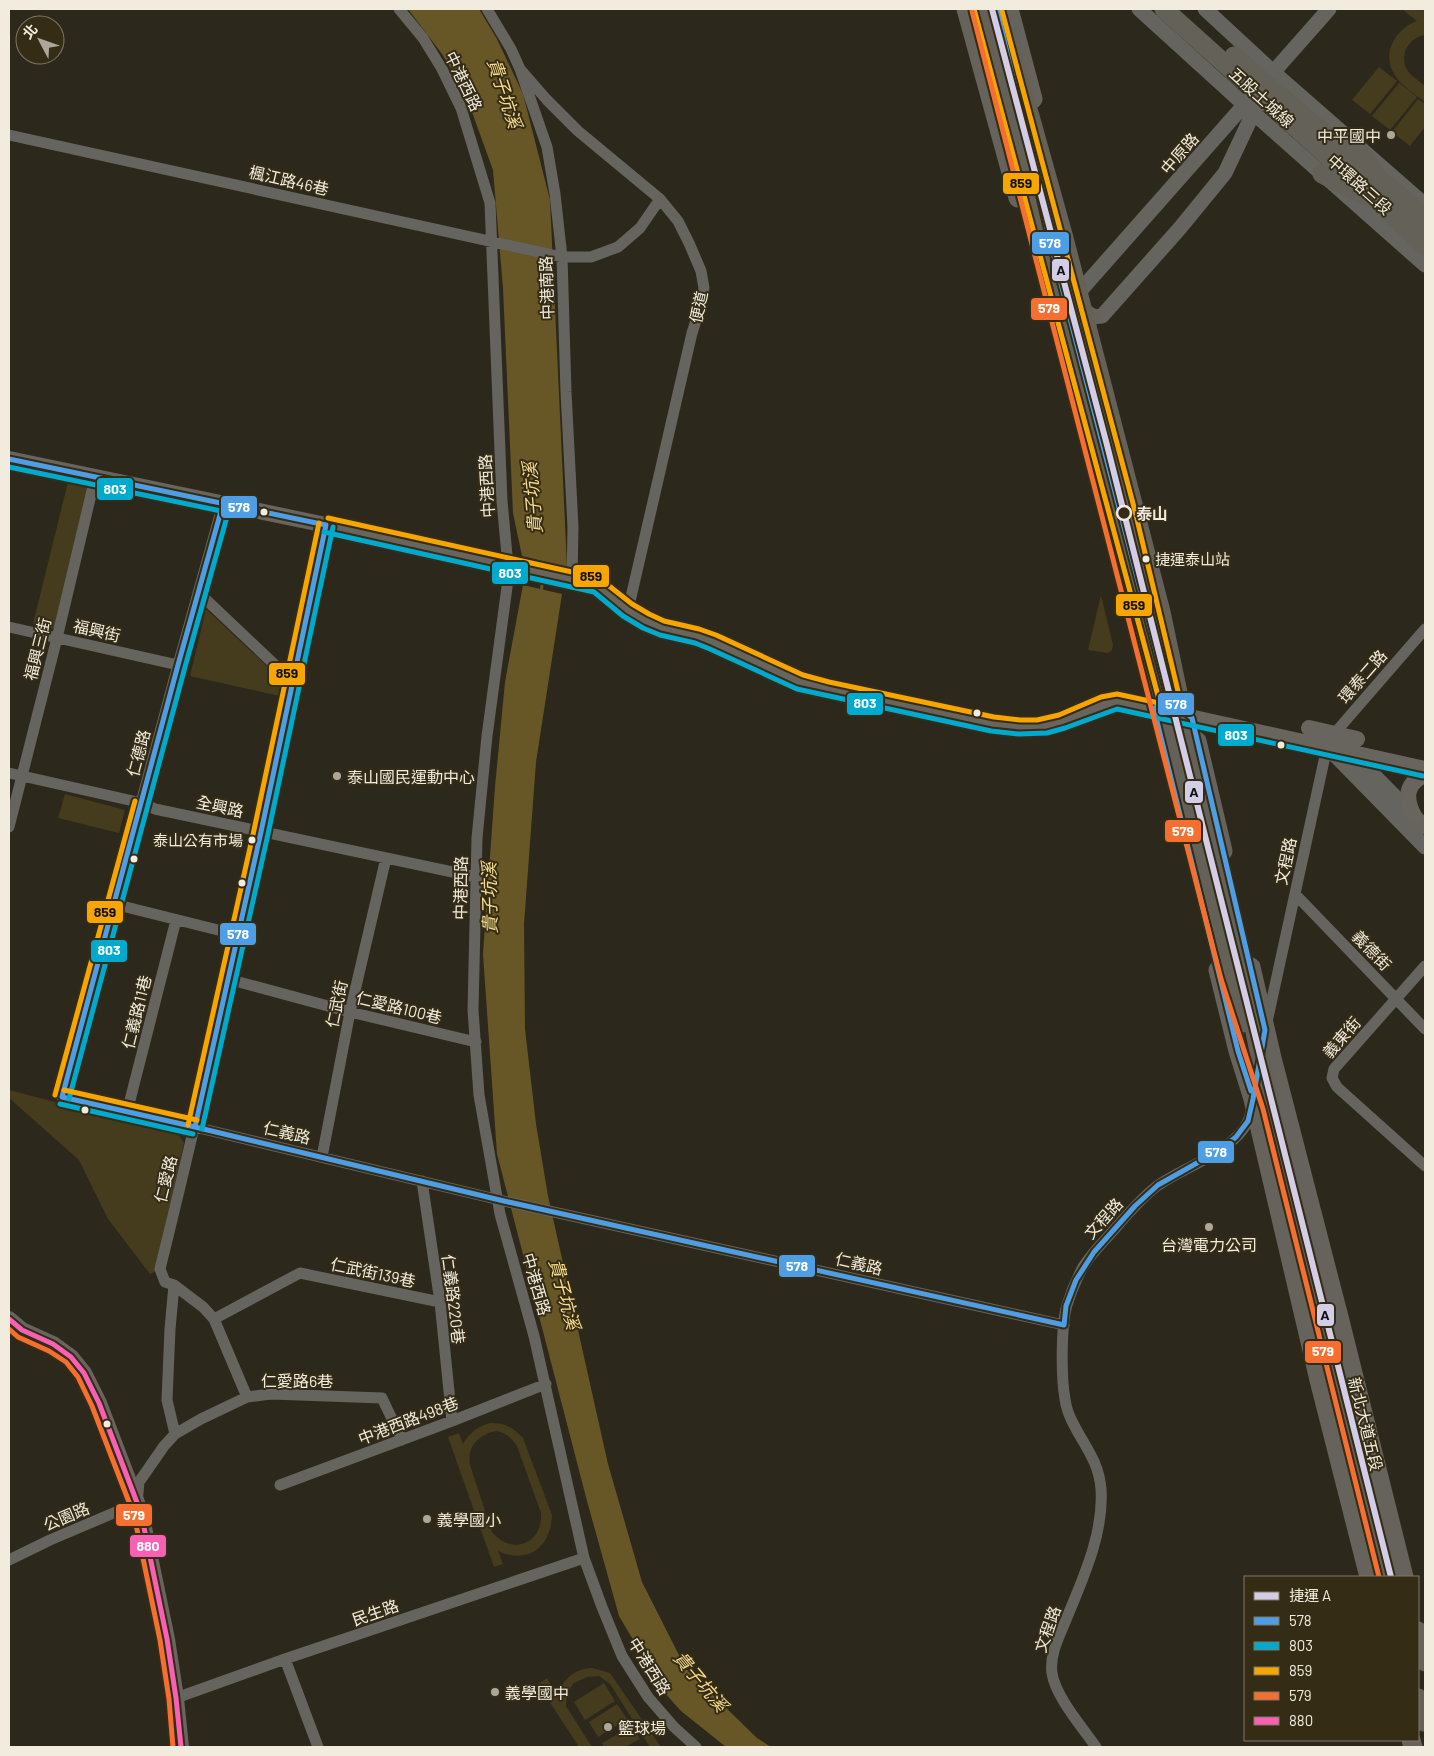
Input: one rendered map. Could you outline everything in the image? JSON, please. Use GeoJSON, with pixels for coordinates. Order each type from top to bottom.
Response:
{"type":"FeatureCollection","features":[{"type":"Feature","properties":{"kind":"highway"},"geometry":{"type":"LineString","coordinates":[[979,9],[996,16],[1030,116],[1064,238],[1161,612],[1195,773],[1243,972],[1262,1103]]}},
{"type":"Feature","properties":{"kind":"highway","name":"五股土城線"},"geometry":{"type":"LineString","coordinates":[[1164,9],[1425,246]]}},
{"type":"Feature","properties":{"kind":"highway","name":"五股土城線"},"geometry":{"type":"LineString","coordinates":[[1182,9],[1355,160],[1425,216]]}},
{"type":"Feature","properties":{"kind":"highway"},"geometry":{"type":"LineString","coordinates":[[996,16],[1051,245],[1114,486],[1161,703],[1192,718]]}},
{"type":"Feature","properties":{"kind":"highway"},"geometry":{"type":"LineString","coordinates":[[996,16],[1074,380],[1228,977],[1349,1424],[1387,1576]]}},
{"type":"Feature","properties":{"kind":"highway"},"geometry":{"type":"LineString","coordinates":[[1352,141],[1405,216]]}},
{"type":"Feature","properties":{"kind":"highway"},"geometry":{"type":"LineString","coordinates":[[1322,174],[1405,216],[1425,233]]}},
{"type":"Feature","properties":{"kind":"highway"},"geometry":{"type":"LineString","coordinates":[[1419,1702],[1425,1725]]}},
{"type":"Feature","properties":{"kind":"main road"},"geometry":{"type":"LineString","coordinates":[[966,9],[1048,312],[1161,703],[1199,895],[1238,1051],[1262,1103],[1319,1380],[1369,1576]]}},
{"type":"Feature","properties":{"kind":"main road"},"geometry":{"type":"LineString","coordinates":[[996,16],[1068,304],[1091,317]]}},
{"type":"Feature","properties":{"kind":"main road","name":"新北大道五段"},"geometry":{"type":"LineString","coordinates":[[996,16],[1084,288],[1142,509],[1265,1030],[1404,1576]]}},
{"type":"Feature","properties":{"kind":"main road"},"geometry":{"type":"LineString","coordinates":[[9,459],[326,525],[597,585],[628,610],[646,621],[662,628],[697,636],[713,642],[800,682],[993,724],[1020,728],[1038,727],[1061,722],[1103,704],[1118,701],[1161,703]]}},
{"type":"Feature","properties":{"kind":"main road"},"geometry":{"type":"LineString","coordinates":[[1192,718],[1330,740],[1355,746],[1425,769]]}},
{"type":"Feature","properties":{"kind":"main road"},"geometry":{"type":"LineString","coordinates":[[1309,728],[1330,740]]}},
{"type":"Feature","properties":{"kind":"main road"},"geometry":{"type":"LineString","coordinates":[[1420,821],[1408,805],[1408,796],[1412,785],[1425,775]]}},
{"type":"Feature","properties":{"kind":"main road"},"geometry":{"type":"LineString","coordinates":[[1199,895],[1207,901],[1218,902],[1232,887]]}},
{"type":"Feature","properties":{"kind":"main road"},"geometry":{"type":"LineString","coordinates":[[9,1318],[22,1330],[63,1350],[84,1373],[99,1403],[141,1513],[176,1698],[180,1747]]}},
{"type":"Feature","properties":{"kind":"main road"},"geometry":{"type":"LineString","coordinates":[[1312,1348],[1323,1334],[1331,1330],[1338,1333],[1347,1348]]}},
{"type":"Feature","properties":{"kind":"main road"},"geometry":{"type":"LineString","coordinates":[[1419,1636],[1425,1662]]}},
{"type":"Feature","properties":{"kind":"street","name":"中港西路"},"geometry":{"type":"LineString","coordinates":[[399,9],[423,38],[442,69],[462,108],[490,203],[494,242],[502,501],[514,567],[507,587],[487,736],[477,838],[480,880],[474,1010],[479,1095],[501,1200],[546,1384],[584,1558],[622,1656],[648,1696],[674,1727],[696,1747]]}},
{"type":"Feature","properties":{"kind":"street","name":"中港南路"},"geometry":{"type":"LineString","coordinates":[[487,9],[511,49],[520,69],[547,147],[555,194],[573,527],[569,579]]}},
{"type":"Feature","properties":{"kind":"street","name":"中環路三段"},"geometry":{"type":"LineString","coordinates":[[1139,9],[1425,265]]}},
{"type":"Feature","properties":{"kind":"street","name":"中環路三段"},"geometry":{"type":"LineString","coordinates":[[1205,9],[1273,72],[1425,205]]}},
{"type":"Feature","properties":{"kind":"street","name":"中原路"},"geometry":{"type":"LineString","coordinates":[[1048,312],[1068,304],[1084,288],[1249,109],[1273,72],[1329,9]]}},
{"type":"Feature","properties":{"kind":"street","name":"便道"},"geometry":{"type":"LineString","coordinates":[[520,69],[578,131],[660,199],[678,221],[690,243],[701,271],[704,288],[700,308],[692,333],[628,610]]}},
{"type":"Feature","properties":{"kind":"street"},"geometry":{"type":"LineString","coordinates":[[1091,317],[1102,316],[1206,198],[1225,173],[1249,109]]}},
{"type":"Feature","properties":{"kind":"street","name":"楓江路46巷"},"geometry":{"type":"LineString","coordinates":[[9,135],[558,257],[591,257],[618,247],[640,228],[660,199]]}},
{"type":"Feature","properties":{"kind":"street","name":"福興三街"},"geometry":{"type":"LineString","coordinates":[[9,827],[95,478]]}},
{"type":"Feature","properties":{"kind":"street","name":"仁德路"},"geometry":{"type":"LineString","coordinates":[[62,1097],[223,504]]}},
{"type":"Feature","properties":{"kind":"street","name":"仁愛路"},"geometry":{"type":"LineString","coordinates":[[174,1285],[165,1282],[160,1269],[195,1127],[261,832],[326,525]]}},
{"type":"Feature","properties":{"kind":"street"},"geometry":{"type":"LineString","coordinates":[[198,593],[293,682]]}},
{"type":"Feature","properties":{"kind":"street","name":"福興街"},"geometry":{"type":"LineString","coordinates":[[9,627],[178,665]]}},
{"type":"Feature","properties":{"kind":"street","name":"環泰二路"},"geometry":{"type":"LineString","coordinates":[[1330,740],[1425,629]]}},
{"type":"Feature","properties":{"kind":"street"},"geometry":{"type":"LineString","coordinates":[[1330,740],[1425,847]]}},
{"type":"Feature","properties":{"kind":"street","name":"文程路"},"geometry":{"type":"LineString","coordinates":[[1094,1744],[1060,1694],[1052,1672],[1053,1659],[1059,1638],[1085,1572],[1097,1530],[1101,1488],[1097,1466],[1075,1427],[1064,1398],[1062,1343],[1066,1306],[1076,1280],[1094,1252],[1136,1206],[1158,1185],[1220,1150],[1236,1137],[1262,1103],[1265,1030],[1330,740]]}},
{"type":"Feature","properties":{"kind":"street"},"geometry":{"type":"LineString","coordinates":[[1355,746],[1420,821]]}},
{"type":"Feature","properties":{"kind":"street","name":"全興路"},"geometry":{"type":"LineString","coordinates":[[9,773],[142,803],[155,809],[480,880]]}},
{"type":"Feature","properties":{"kind":"street","name":"仁武街"},"geometry":{"type":"LineString","coordinates":[[322,1157],[350,1012],[386,858]]}},
{"type":"Feature","properties":{"kind":"street","name":"義德街"},"geometry":{"type":"LineString","coordinates":[[1295,894],[1425,1029]]}},
{"type":"Feature","properties":{"kind":"street"},"geometry":{"type":"LineString","coordinates":[[114,904],[238,935]]}},
{"type":"Feature","properties":{"kind":"street","name":"仁義路11巷"},"geometry":{"type":"LineString","coordinates":[[127,1112],[176,920]]}},
{"type":"Feature","properties":{"kind":"street","name":"義東街"},"geometry":{"type":"LineString","coordinates":[[1425,966],[1334,1069],[1332,1078],[1338,1087],[1425,1166]]}},
{"type":"Feature","properties":{"kind":"street","name":"仁愛路100巷"},"geometry":{"type":"LineString","coordinates":[[228,979],[350,1012],[476,1042]]}},
{"type":"Feature","properties":{"kind":"street","name":"仁義路"},"geometry":{"type":"LineString","coordinates":[[62,1097],[501,1200],[1064,1325]]}},
{"type":"Feature","properties":{"kind":"street","name":"仁義路220巷"},"geometry":{"type":"LineString","coordinates":[[422,1181],[440,1302],[452,1421]]}},
{"type":"Feature","properties":{"kind":"street","name":"仁武街139巷"},"geometry":{"type":"LineString","coordinates":[[214,1319],[300,1273],[440,1302]]}},
{"type":"Feature","properties":{"kind":"street"},"geometry":{"type":"LineString","coordinates":[[174,1285],[203,1307],[214,1319],[247,1397]]}},
{"type":"Feature","properties":{"kind":"street"},"geometry":{"type":"LineString","coordinates":[[137,1503],[139,1482],[164,1446],[175,1434],[167,1400],[174,1285]]}},
{"type":"Feature","properties":{"kind":"street","name":"中港西路498巷"},"geometry":{"type":"LineString","coordinates":[[280,1485],[546,1384]]}},
{"type":"Feature","properties":{"kind":"street","name":"仁愛路6巷"},"geometry":{"type":"LineString","coordinates":[[175,1434],[247,1397],[271,1394],[382,1398],[402,1440]]}},
{"type":"Feature","properties":{"kind":"street","name":"公園路"},"geometry":{"type":"LineString","coordinates":[[9,1560],[50,1540],[137,1503]]}},
{"type":"Feature","properties":{"kind":"street","name":"民生路"},"geometry":{"type":"LineString","coordinates":[[176,1698],[285,1659],[584,1558]]}},
{"type":"Feature","properties":{"kind":"street"},"geometry":{"type":"LineString","coordinates":[[285,1659],[318,1747]]}},
{"type":"Feature","properties":{"kind":"shaded area"},"geometry":{"type":"Polygon","coordinates":[[[1402,9],[1425,9],[1425,35],[1414,39],[1410,43],[1404,59],[1408,71],[1425,86],[1425,102],[1402,84],[1391,69],[1390,52],[1396,36],[1417,21],[1402,9]]]}},
{"type":"Feature","properties":{"kind":"shaded area"},"geometry":{"type":"Polygon","coordinates":[[[1379,67],[1397,81],[1370,114],[1352,100],[1379,67]]]}},
{"type":"Feature","properties":{"kind":"shaded area"},"geometry":{"type":"Polygon","coordinates":[[[1399,83],[1417,97],[1390,130],[1372,116],[1399,83]]]}},
{"type":"Feature","properties":{"kind":"shaded area"},"geometry":{"type":"Polygon","coordinates":[[[1418,99],[1425,104],[1425,127],[1410,146],[1392,132],[1418,99]]]}},
{"type":"Feature","properties":{"kind":"shaded area"},"geometry":{"type":"Polygon","coordinates":[[[68,482],[88,487],[54,629],[33,624],[68,482]]]}},
{"type":"Feature","properties":{"kind":"shaded area"},"geometry":{"type":"Polygon","coordinates":[[[1101,595],[1113,645],[1112,650],[1108,653],[1088,650],[1101,595]]]}},
{"type":"Feature","properties":{"kind":"shaded area"},"geometry":{"type":"Polygon","coordinates":[[[206,609],[286,684],[284,697],[190,676],[206,609]]]}},
{"type":"Feature","properties":{"kind":"shaded area"},"geometry":{"type":"Polygon","coordinates":[[[65,794],[125,810],[119,833],[58,818],[65,794]]]}},
{"type":"Feature","properties":{"kind":"shaded area"},"geometry":{"type":"Polygon","coordinates":[[[9,1090],[178,1134],[184,1143],[156,1271],[150,1274],[108,1219],[79,1160],[9,1098],[9,1090]]]}},
{"type":"Feature","properties":{"kind":"shaded area"},"geometry":{"type":"Polygon","coordinates":[[[490,1423],[512,1428],[523,1438],[552,1515],[548,1536],[543,1544],[528,1554],[519,1556],[498,1551],[503,1564],[494,1567],[448,1437],[459,1433],[463,1444],[471,1433],[490,1423]],[[496,1431],[484,1435],[475,1442],[470,1452],[470,1465],[492,1532],[508,1544],[517,1545],[532,1539],[540,1524],[541,1513],[517,1446],[513,1440],[496,1431]]]}},
{"type":"Feature","properties":{"kind":"shaded area"},"geometry":{"type":"Polygon","coordinates":[[[592,1668],[610,1673],[661,1747],[650,1747],[610,1684],[599,1676],[587,1677],[574,1683],[567,1693],[566,1706],[592,1747],[579,1747],[538,1684],[547,1678],[557,1696],[562,1685],[570,1676],[580,1670],[592,1668]]]}},
{"type":"Feature","properties":{"kind":"shaded area"},"geometry":{"type":"Polygon","coordinates":[[[604,1683],[615,1701],[585,1720],[574,1702],[604,1683]]]}},
{"type":"Feature","properties":{"kind":"shaded area"},"geometry":{"type":"Polygon","coordinates":[[[617,1704],[627,1719],[598,1737],[589,1722],[617,1704]]]}},
{"type":"Feature","properties":{"kind":"shaded area"},"geometry":{"type":"Polygon","coordinates":[[[632,1726],[640,1739],[625,1747],[604,1747],[602,1743],[632,1726]]]}},
{"type":"Feature","properties":{"kind":"water"},"geometry":{"type":"Polygon","coordinates":[[[408,9],[479,9],[497,39],[523,94],[550,200],[567,567],[522,556],[513,513],[503,288],[493,170],[464,90],[442,54],[408,9]]]}},
{"type":"Feature","properties":{"kind":"water"},"geometry":{"type":"Polygon","coordinates":[[[523,585],[562,594],[536,762],[524,924],[525,1029],[536,1124],[548,1196],[608,1464],[642,1582],[686,1669],[757,1738],[771,1747],[726,1747],[681,1711],[664,1692],[619,1616],[587,1501],[497,1154],[483,954],[495,787],[505,682],[523,585]]]}},
{"type":"Feature","properties":{"kind":"waterway","name":"貴子坑溪"},"geometry":{"type":"LineString","coordinates":[[541,592],[543,579]]}},
{"type":"Feature","properties":{"kind":"metro line","name":"A"},"geometry":{"type":"LineString","coordinates":[[992,9],[1107,445],[1391,1576]]}},
{"type":"Feature","properties":{"kind":"transit line","name":"859"},"geometry":{"type":"LineString","coordinates":[[974,9],[1161,707]]}},
{"type":"Feature","properties":{"kind":"transit line","name":"578"},"geometry":{"type":"LineString","coordinates":[[997,9],[1051,245],[1168,697],[1192,718],[1265,1030],[1248,1121],[1236,1137],[1220,1150],[1158,1185],[1135,1206],[1094,1252],[1076,1280],[1066,1306],[1064,1325]]}},
{"type":"Feature","properties":{"kind":"transit line","name":"579"},"geometry":{"type":"LineString","coordinates":[[972,11],[1221,979],[1263,1109],[1379,1576]]}},
{"type":"Feature","properties":{"kind":"transit line","name":"859"},"geometry":{"type":"LineString","coordinates":[[328,518],[599,578],[632,604],[664,621],[716,635],[803,675],[829,682],[994,717],[1020,720],[1037,720],[1059,715],[1101,697],[1117,694],[1182,708],[1135,511],[1002,11]]}},
{"type":"Feature","properties":{"kind":"transit line","name":"578"},"geometry":{"type":"LineString","coordinates":[[9,459],[326,525],[261,832],[195,1127]]}},
{"type":"Feature","properties":{"kind":"transit line","name":"803"},"geometry":{"type":"LineString","coordinates":[[9,467],[221,511]]}},
{"type":"Feature","properties":{"kind":"transit line","name":"578"},"geometry":{"type":"LineString","coordinates":[[223,504],[62,1097],[504,1201],[1064,1325]]}},
{"type":"Feature","properties":{"kind":"transit line","name":"803"},"geometry":{"type":"LineString","coordinates":[[69,1099],[230,506]]}},
{"type":"Feature","properties":{"kind":"transit line","name":"859"},"geometry":{"type":"LineString","coordinates":[[188,1125],[254,830],[319,523]]}},
{"type":"Feature","properties":{"kind":"transit line","name":"803"},"geometry":{"type":"LineString","coordinates":[[202,1129],[268,834],[333,527]]}},
{"type":"Feature","properties":{"kind":"transit line","name":"803"},"geometry":{"type":"LineString","coordinates":[[324,532],[594,592],[623,616],[643,628],[660,635],[695,643],[797,689],[991,731],[1019,734],[1047,733],[1117,709],[1423,776]]}},
{"type":"Feature","properties":{"kind":"transit line","name":"578"},"geometry":{"type":"LineString","coordinates":[[1168,697],[1154,709],[1238,1051],[1251,1091]]}},
{"type":"Feature","properties":{"kind":"transit line","name":"859"},"geometry":{"type":"LineString","coordinates":[[55,1095],[135,801]]}},
{"type":"Feature","properties":{"kind":"transit line","name":"859"},"geometry":{"type":"LineString","coordinates":[[64,1090],[197,1120]]}},
{"type":"Feature","properties":{"kind":"transit line","name":"803"},"geometry":{"type":"LineString","coordinates":[[60,1104],[193,1134]]}},
{"type":"Feature","properties":{"kind":"transit line","name":"880"},"geometry":{"type":"LineString","coordinates":[[9,1319],[22,1330],[53,1344],[71,1357],[84,1373],[99,1403],[141,1513],[167,1639],[181,1747]]}},
{"type":"Feature","properties":{"kind":"transit line","name":"579"},"geometry":{"type":"LineString","coordinates":[[9,1329],[18,1337],[49,1351],[66,1362],[78,1377],[92,1406],[134,1515],[160,1640],[169,1699],[173,1747]]}},
{"type":"Feature","properties":{"kind":"place","name":"中平國中"},"geometry":{"type":"Point","coordinates":[1391,135]}},
{"type":"Feature","properties":{"kind":"place","name":"泰山"},"geometry":{"type":"Point","coordinates":[1124,513]}},
{"type":"Feature","properties":{"kind":"place","name":"捷運泰山站"},"geometry":{"type":"Point","coordinates":[1146,559]}},
{"type":"Feature","properties":{"kind":"place","name":"泰山國民運動中心"},"geometry":{"type":"Point","coordinates":[337,776]}},
{"type":"Feature","properties":{"kind":"place","name":"泰山公有市場"},"geometry":{"type":"Point","coordinates":[252,840]}},
{"type":"Feature","properties":{"kind":"place","name":"台灣電力公司"},"geometry":{"type":"Point","coordinates":[1209,1227]}},
{"type":"Feature","properties":{"kind":"place","name":"義學國小"},"geometry":{"type":"Point","coordinates":[427,1519]}},
{"type":"Feature","properties":{"kind":"place","name":"義學國中"},"geometry":{"type":"Point","coordinates":[495,1692]}},
{"type":"Feature","properties":{"kind":"place","name":"籃球場"},"geometry":{"type":"Point","coordinates":[608,1727]}}]}
